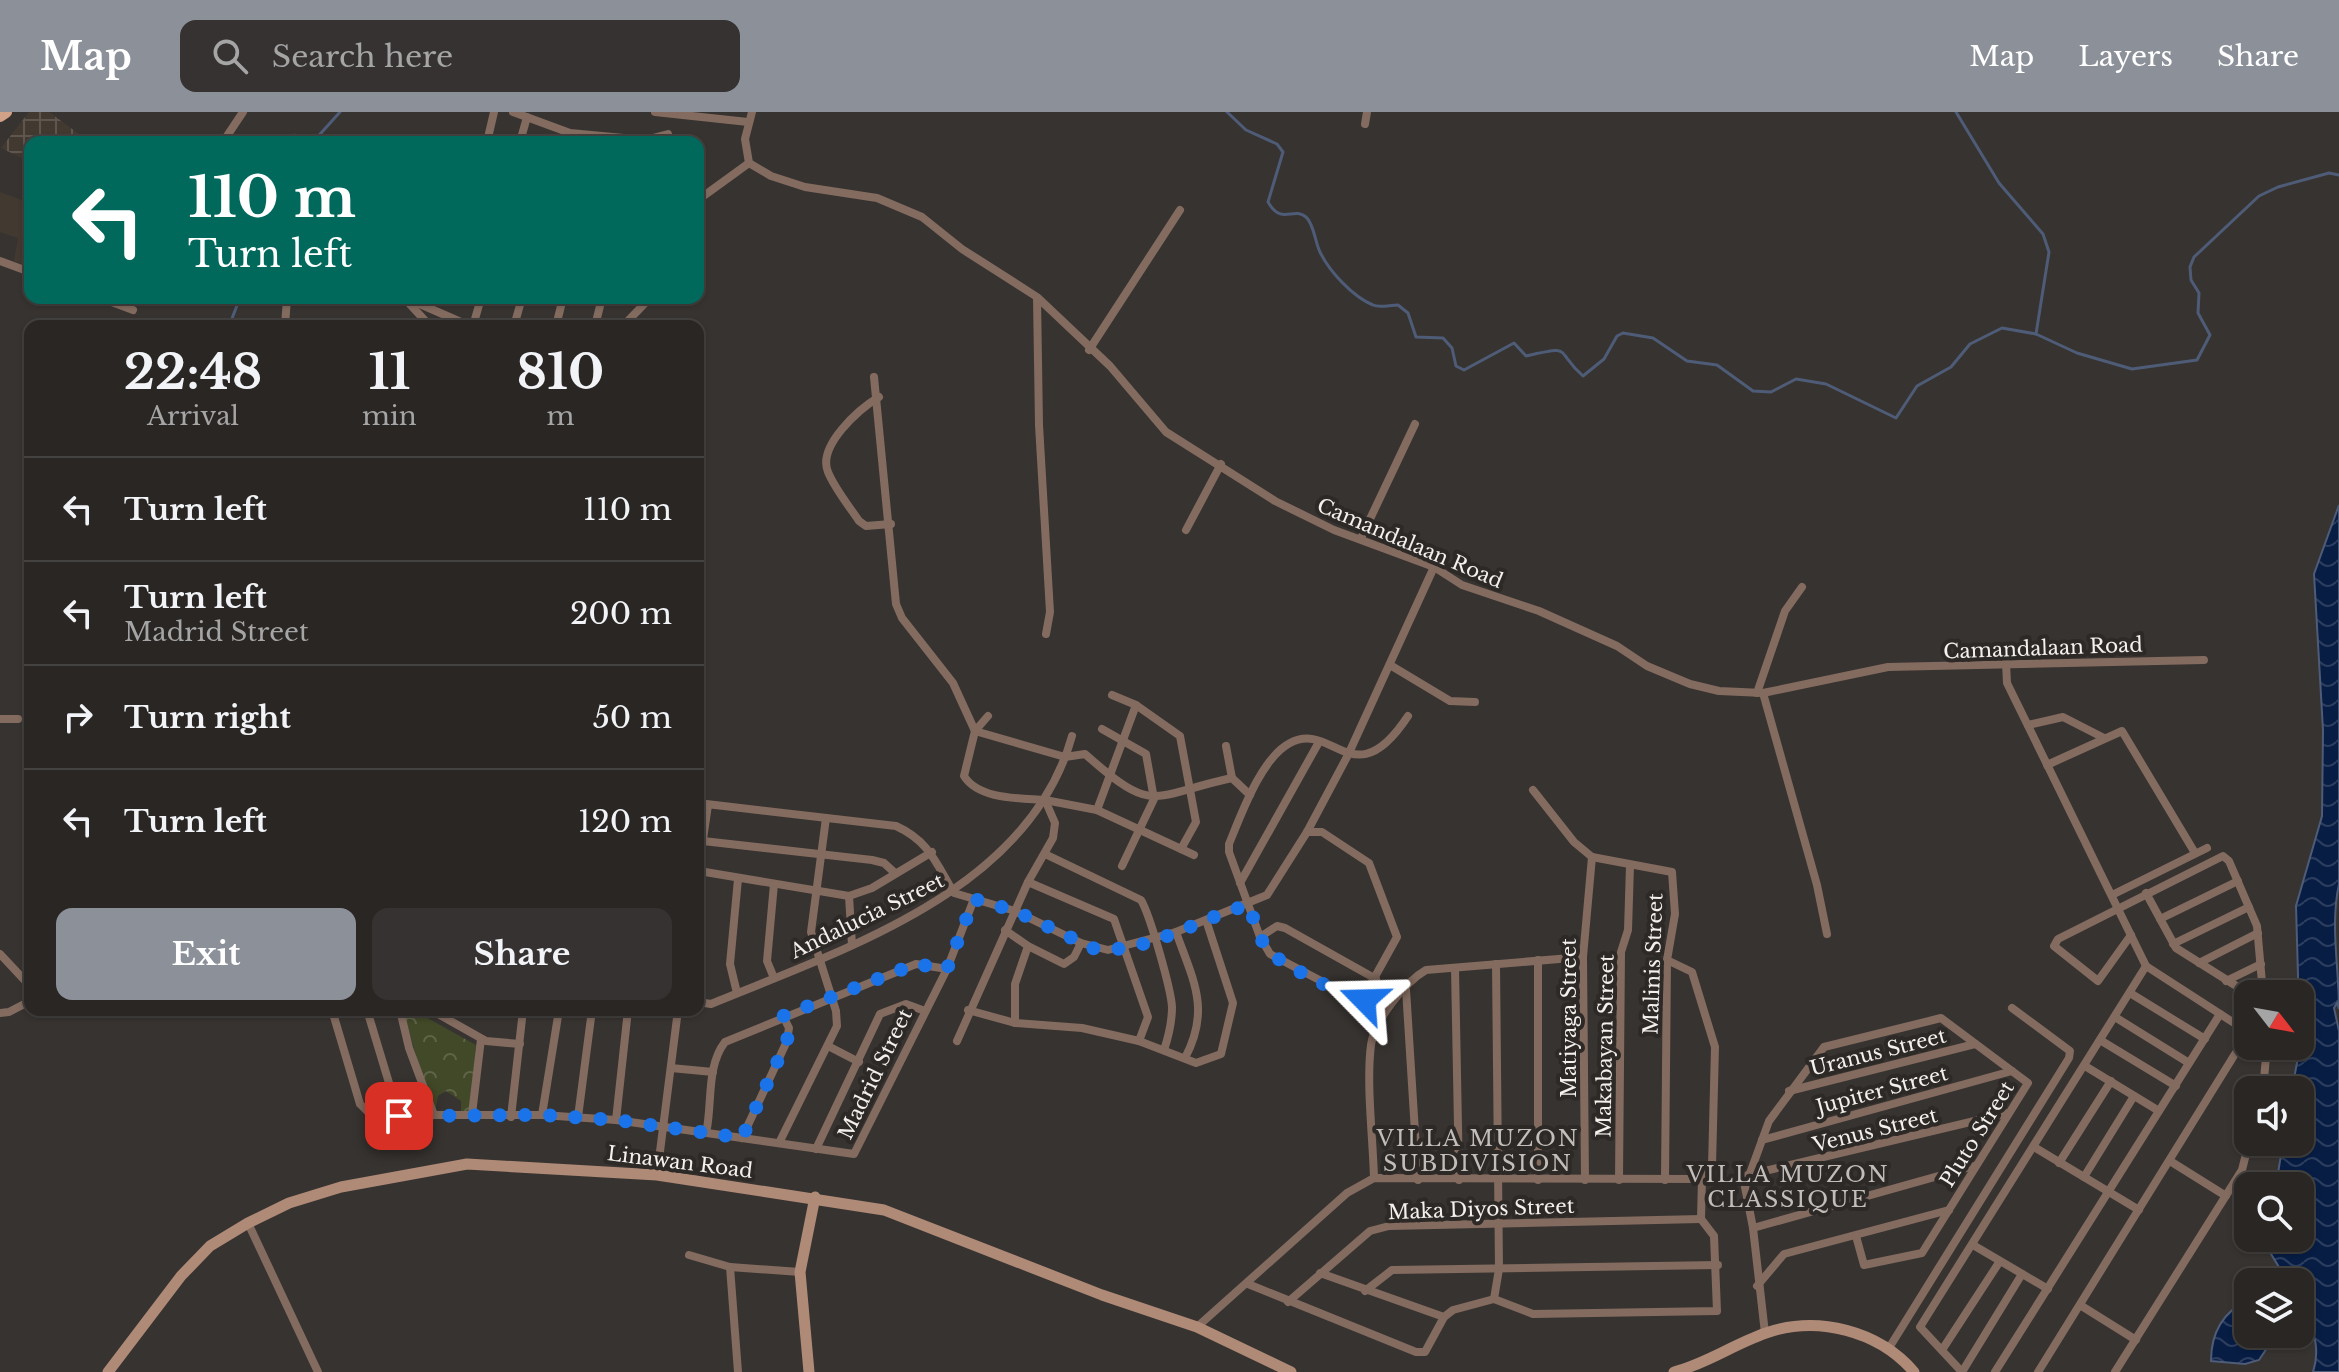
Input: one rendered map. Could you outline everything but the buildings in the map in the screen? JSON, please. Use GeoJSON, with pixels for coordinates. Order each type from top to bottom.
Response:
{"type":"FeatureCollection","features":[{"type":"Feature","properties":{"kind":"main road"},"geometry":{"type":"LineString","coordinates":[[0,116],[6,112]]}},
{"type":"Feature","properties":{"kind":"street"},"geometry":{"type":"LineString","coordinates":[[227,136],[243,112]]}},
{"type":"Feature","properties":{"kind":"street"},"geometry":{"type":"LineString","coordinates":[[488,136],[494,112]]}},
{"type":"Feature","properties":{"kind":"street"},"geometry":{"type":"LineString","coordinates":[[513,112],[565,132],[605,136]]}},
{"type":"Feature","properties":{"kind":"street"},"geometry":{"type":"LineString","coordinates":[[655,112],[745,118],[752,112]]}},
{"type":"Feature","properties":{"kind":"street"},"geometry":{"type":"LineString","coordinates":[[1365,124],[1367,112]]}},
{"type":"Feature","properties":{"kind":"street"},"geometry":{"type":"LineString","coordinates":[[522,136],[527,117]]}},
{"type":"Feature","properties":{"kind":"street"},"geometry":{"type":"LineString","coordinates":[[704,196],[749,163],[745,118]]}},
{"type":"Feature","properties":{"kind":"street","name":"Camandalaan Road"},"geometry":{"type":"LineString","coordinates":[[749,163],[771,176],[805,187],[877,198],[922,217],[962,249],[1037,297],[1089,350],[1110,366],[1166,432],[1275,501],[1334,530],[1434,567],[1462,585],[1539,611],[1617,646],[1647,666],[1690,684],[1719,691],[1760,693],[1888,667],[2204,660]]}},
{"type":"Feature","properties":{"kind":"street"},"geometry":{"type":"LineString","coordinates":[[1089,350],[1180,210]]}},
{"type":"Feature","properties":{"kind":"street"},"geometry":{"type":"LineString","coordinates":[[0,261],[24,270]]}},
{"type":"Feature","properties":{"kind":"street"},"geometry":{"type":"LineString","coordinates":[[1037,297],[1039,425],[1045,484],[1050,612],[1046,634]]}},
{"type":"Feature","properties":{"kind":"street"},"geometry":{"type":"LineString","coordinates":[[117,304],[133,310]]}},
{"type":"Feature","properties":{"kind":"street"},"geometry":{"type":"LineString","coordinates":[[410,304],[425,320]]}},
{"type":"Feature","properties":{"kind":"street"},"geometry":{"type":"LineString","coordinates":[[419,304],[457,320]]}},
{"type":"Feature","properties":{"kind":"street"},"geometry":{"type":"LineString","coordinates":[[629,320],[644,304]]}},
{"type":"Feature","properties":{"kind":"street"},"geometry":{"type":"LineString","coordinates":[[874,377],[879,397],[896,604],[902,618],[953,683],[975,731],[1065,757],[1085,754],[1110,778],[1154,799],[1189,787],[1232,778]]}},
{"type":"Feature","properties":{"kind":"street"},"geometry":{"type":"LineString","coordinates":[[879,397],[857,410],[830,447],[825,461],[827,471],[859,521],[866,526],[891,524]]}},
{"type":"Feature","properties":{"kind":"street"},"geometry":{"type":"LineString","coordinates":[[1361,538],[1415,424]]}},
{"type":"Feature","properties":{"kind":"street"},"geometry":{"type":"LineString","coordinates":[[1186,530],[1221,464]]}},
{"type":"Feature","properties":{"kind":"street"},"geometry":{"type":"LineString","coordinates":[[704,804],[896,826],[916,835],[932,852],[954,893],[1015,911],[1095,949],[1122,949],[1176,932],[1222,912],[1249,905],[1267,895],[1307,832],[1348,755],[1434,567]]}},
{"type":"Feature","properties":{"kind":"street"},"geometry":{"type":"LineString","coordinates":[[1802,587],[1785,611],[1760,693],[1817,885],[1827,934]]}},
{"type":"Feature","properties":{"kind":"street"},"geometry":{"type":"LineString","coordinates":[[2006,663],[2007,683],[2146,966],[2234,1023]]}},
{"type":"Feature","properties":{"kind":"street"},"geometry":{"type":"LineString","coordinates":[[1390,665],[1450,701],[1475,702]]}},
{"type":"Feature","properties":{"kind":"street"},"geometry":{"type":"LineString","coordinates":[[1112,695],[1136,705],[1180,736],[1196,822],[1181,849]]}},
{"type":"Feature","properties":{"kind":"street"},"geometry":{"type":"LineString","coordinates":[[1097,810],[1136,705]]}},
{"type":"Feature","properties":{"kind":"street"},"geometry":{"type":"LineString","coordinates":[[988,716],[975,731],[964,776],[969,784],[1010,798],[1045,800],[1097,810],[1194,855]]}},
{"type":"Feature","properties":{"kind":"street"},"geometry":{"type":"LineString","coordinates":[[1307,832],[1322,832],[1369,863],[1397,937],[1361,1002],[1270,954],[1260,937],[1229,844],[1250,795],[1277,753],[1292,742],[1319,742],[1348,755],[1365,755],[1381,748],[1408,716]]}},
{"type":"Feature","properties":{"kind":"street"},"geometry":{"type":"LineString","coordinates":[[2028,725],[2063,717],[2104,738]]}},
{"type":"Feature","properties":{"kind":"street"},"geometry":{"type":"LineString","coordinates":[[0,719],[18,719]]}},
{"type":"Feature","properties":{"kind":"street"},"geometry":{"type":"LineString","coordinates":[[1102,729],[1146,754],[1154,799],[1142,830],[1122,866]]}},
{"type":"Feature","properties":{"kind":"street"},"geometry":{"type":"LineString","coordinates":[[2047,765],[2122,731],[2195,853]]}},
{"type":"Feature","properties":{"kind":"street","name":"Andalucia Street"},"geometry":{"type":"LineString","coordinates":[[704,1003],[711,1004],[819,960],[954,893],[1019,832],[1045,800],[1072,736]]}},
{"type":"Feature","properties":{"kind":"street"},"geometry":{"type":"LineString","coordinates":[[1240,883],[1319,742]]}},
{"type":"Feature","properties":{"kind":"street"},"geometry":{"type":"LineString","coordinates":[[1226,746],[1232,778],[1250,795]]}},
{"type":"Feature","properties":{"kind":"street"},"geometry":{"type":"LineString","coordinates":[[1533,790],[1574,842],[1592,857]]}},
{"type":"Feature","properties":{"kind":"street"},"geometry":{"type":"LineString","coordinates":[[957,1041],[1005,930],[1053,838],[1055,823],[1045,800]]}},
{"type":"Feature","properties":{"kind":"street"},"geometry":{"type":"LineString","coordinates":[[779,1143],[837,1026],[832,997],[811,932],[826,818]]}},
{"type":"Feature","properties":{"kind":"street"},"geometry":{"type":"LineString","coordinates":[[704,841],[822,853],[884,863],[895,873]]}},
{"type":"Feature","properties":{"kind":"street"},"geometry":{"type":"LineString","coordinates":[[2112,895],[2207,848]]}},
{"type":"Feature","properties":{"kind":"street"},"geometry":{"type":"LineString","coordinates":[[704,874],[849,896],[859,895],[932,852]]}},
{"type":"Feature","properties":{"kind":"street"},"geometry":{"type":"LineString","coordinates":[[1045,854],[1141,900],[1149,914],[1172,1004],[1171,1031],[1164,1050]]}},
{"type":"Feature","properties":{"kind":"street"},"geometry":{"type":"LineString","coordinates":[[2131,935],[2098,981],[2054,946],[2058,939],[2117,907],[2223,856],[2229,861],[2258,933],[2262,980]]}},
{"type":"Feature","properties":{"kind":"street","name":"Malinis Street"},"geometry":{"type":"LineString","coordinates":[[1592,857],[1672,872],[1675,914],[1667,960],[1665,1180]]}},
{"type":"Feature","properties":{"kind":"street","name":"Matiyaga Street"},"geometry":{"type":"LineString","coordinates":[[1585,1180],[1583,957],[1592,857]]}},
{"type":"Feature","properties":{"kind":"street","name":"Makabayan Street"},"geometry":{"type":"LineString","coordinates":[[1619,1180],[1621,952],[1628,930],[1630,866]]}},
{"type":"Feature","properties":{"kind":"street"},"geometry":{"type":"LineString","coordinates":[[737,993],[730,964],[738,879]]}},
{"type":"Feature","properties":{"kind":"street"},"geometry":{"type":"LineString","coordinates":[[2160,919],[2238,881]]}},
{"type":"Feature","properties":{"kind":"street"},"geometry":{"type":"LineString","coordinates":[[1028,882],[1114,919],[1148,1017],[1139,1041]]}},
{"type":"Feature","properties":{"kind":"street"},"geometry":{"type":"LineString","coordinates":[[774,884],[767,961],[774,978]]}},
{"type":"Feature","properties":{"kind":"street"},"geometry":{"type":"LineString","coordinates":[[2146,893],[2173,944],[2234,986]]}},
{"type":"Feature","properties":{"kind":"street"},"geometry":{"type":"LineString","coordinates":[[849,896],[852,945]]}},
{"type":"Feature","properties":{"kind":"street","name":"Madrid Street"},"geometry":{"type":"LineString","coordinates":[[334,1016],[364,1111],[399,1116],[542,1115],[616,1120],[854,1154],[947,969],[974,899]]}},
{"type":"Feature","properties":{"kind":"street"},"geometry":{"type":"LineString","coordinates":[[2173,944],[2249,907]]}},
{"type":"Feature","properties":{"kind":"street"},"geometry":{"type":"LineString","coordinates":[[968,1010],[1015,1023],[1082,1028],[1139,1041],[1196,1063],[1221,1054],[1233,1003],[1206,920]]}},
{"type":"Feature","properties":{"kind":"street"},"geometry":{"type":"LineString","coordinates":[[1260,937],[1277,926],[1285,928],[1376,979]]}},
{"type":"Feature","properties":{"kind":"street"},"geometry":{"type":"LineString","coordinates":[[1005,930],[1064,964],[1074,957],[1081,943]]}},
{"type":"Feature","properties":{"kind":"street"},"geometry":{"type":"LineString","coordinates":[[1176,932],[1196,986],[1200,1014],[1185,1058]]}},
{"type":"Feature","properties":{"kind":"street"},"geometry":{"type":"LineString","coordinates":[[2199,963],[2258,933]]}},
{"type":"Feature","properties":{"kind":"street"},"geometry":{"type":"LineString","coordinates":[[1015,1023],[1015,984],[1028,946]]}},
{"type":"Feature","properties":{"kind":"street"},"geometry":{"type":"LineString","coordinates":[[0,954],[24,980]]}},
{"type":"Feature","properties":{"kind":"street"},"geometry":{"type":"LineString","coordinates":[[1374,1178],[1371,1044],[1379,1023],[1406,988],[1426,970],[1583,957]]}},
{"type":"Feature","properties":{"kind":"street"},"geometry":{"type":"LineString","coordinates":[[1538,960],[1538,1180]]}},
{"type":"Feature","properties":{"kind":"street"},"geometry":{"type":"LineString","coordinates":[[1248,1284],[1416,1352],[1425,1352],[1431,1346],[1444,1317],[1453,1310],[1494,1299],[1533,1314],[1717,1311],[1718,1265],[1714,1236],[1701,1219],[1702,1179],[1712,1166],[1715,1047],[1692,972],[1667,960]]}},
{"type":"Feature","properties":{"kind":"street"},"geometry":{"type":"LineString","coordinates":[[702,1132],[707,1128],[716,1054],[725,1042],[916,964],[947,969]]}},
{"type":"Feature","properties":{"kind":"street"},"geometry":{"type":"LineString","coordinates":[[1494,1299],[1499,1269],[1496,964]]}},
{"type":"Feature","properties":{"kind":"street"},"geometry":{"type":"LineString","coordinates":[[2226,981],[2261,964]]}},
{"type":"Feature","properties":{"kind":"street"},"geometry":{"type":"LineString","coordinates":[[2022,1274],[1962,1372],[1920,1327],[2146,966]]}},
{"type":"Feature","properties":{"kind":"street"},"geometry":{"type":"LineString","coordinates":[[1455,968],[1459,1180]]}},
{"type":"Feature","properties":{"kind":"street"},"geometry":{"type":"LineString","coordinates":[[1406,988],[1418,1180]]}},
{"type":"Feature","properties":{"kind":"street"},"geometry":{"type":"LineString","coordinates":[[2130,993],[2205,1039]]}},
{"type":"Feature","properties":{"kind":"street"},"geometry":{"type":"LineString","coordinates":[[0,1013],[24,1003]]}},
{"type":"Feature","properties":{"kind":"street"},"geometry":{"type":"LineString","coordinates":[[816,1149],[880,1014],[906,1004],[925,1011]]}},
{"type":"Feature","properties":{"kind":"street"},"geometry":{"type":"LineString","coordinates":[[1889,1348],[2069,1058],[2070,1051],[2012,1008]]}},
{"type":"Feature","properties":{"kind":"street"},"geometry":{"type":"LineString","coordinates":[[1995,1372],[2220,1014]]}},
{"type":"Feature","properties":{"kind":"street"},"geometry":{"type":"LineString","coordinates":[[369,1016],[399,1116]]}},
{"type":"Feature","properties":{"kind":"street"},"geometry":{"type":"LineString","coordinates":[[402,1016],[413,1061],[434,1115]]}},
{"type":"Feature","properties":{"kind":"street"},"geometry":{"type":"LineString","coordinates":[[441,1016],[481,1039],[520,1044]]}},
{"type":"Feature","properties":{"kind":"street"},"geometry":{"type":"LineString","coordinates":[[511,1117],[523,1016]]}},
{"type":"Feature","properties":{"kind":"street"},"geometry":{"type":"LineString","coordinates":[[542,1115],[558,1016]]}},
{"type":"Feature","properties":{"kind":"street"},"geometry":{"type":"LineString","coordinates":[[578,1117],[591,1016]]}},
{"type":"Feature","properties":{"kind":"street"},"geometry":{"type":"LineString","coordinates":[[616,1120],[627,1016]]}},
{"type":"Feature","properties":{"kind":"street"},"geometry":{"type":"LineString","coordinates":[[657,1175],[677,1016]]}},
{"type":"Feature","properties":{"kind":"street"},"geometry":{"type":"LineString","coordinates":[[742,1138],[787,1041],[789,1028],[783,1016]]}},
{"type":"Feature","properties":{"kind":"street"},"geometry":{"type":"LineString","coordinates":[[2115,1017],[2189,1063]]}},
{"type":"Feature","properties":{"kind":"street","name":"Pluto Street"},"geometry":{"type":"LineString","coordinates":[[1788,1091],[1824,1047],[1941,1018],[2028,1083],[1922,1253],[1864,1265],[1856,1236]]}},
{"type":"Feature","properties":{"kind":"street"},"geometry":{"type":"LineString","coordinates":[[472,1114],[481,1039]]}},
{"type":"Feature","properties":{"kind":"street"},"geometry":{"type":"LineString","coordinates":[[2100,1040],[2176,1086]]}},
{"type":"Feature","properties":{"kind":"street","name":"Uranus Street"},"geometry":{"type":"LineString","coordinates":[[1788,1091],[1975,1044]]}},
{"type":"Feature","properties":{"kind":"street"},"geometry":{"type":"LineString","coordinates":[[828,1046],[859,1062]]}},
{"type":"Feature","properties":{"kind":"street"},"geometry":{"type":"LineString","coordinates":[[2038,1372],[2234,1055]]}},
{"type":"Feature","properties":{"kind":"street"},"geometry":{"type":"LineString","coordinates":[[2085,1066],[2159,1111]]}},
{"type":"Feature","properties":{"kind":"street"},"geometry":{"type":"LineString","coordinates":[[671,1068],[713,1072]]}},
{"type":"Feature","properties":{"kind":"street","name":"Jupiter Street"},"geometry":{"type":"LineString","coordinates":[[1762,1140],[2012,1071]]}},
{"type":"Feature","properties":{"kind":"street"},"geometry":{"type":"LineString","coordinates":[[2059,1163],[2111,1081]]}},
{"type":"Feature","properties":{"kind":"street"},"geometry":{"type":"LineString","coordinates":[[1765,1333],[1745,1187],[1762,1140],[1788,1091]]}},
{"type":"Feature","properties":{"kind":"street"},"geometry":{"type":"LineString","coordinates":[[2084,1177],[2134,1096]]}},
{"type":"Feature","properties":{"kind":"street","name":"Venus Street"},"geometry":{"type":"LineString","coordinates":[[1748,1175],[2009,1113]]}},
{"type":"Feature","properties":{"kind":"street"},"geometry":{"type":"LineString","coordinates":[[2034,1147],[2139,1210]]}},
{"type":"Feature","properties":{"kind":"street"},"geometry":{"type":"LineString","coordinates":[[2115,1372],[2242,1170],[2246,1156]]}},
{"type":"Feature","properties":{"kind":"street"},"geometry":{"type":"LineString","coordinates":[[2170,1161],[2226,1196]]}},
{"type":"Feature","properties":{"kind":"street","name":"Linawan Road"},"geometry":{"type":"LineString","coordinates":[[108,1372],[181,1276],[210,1246],[248,1223],[289,1203],[341,1187],[467,1164],[657,1175],[884,1210],[1102,1295],[1197,1327],[1291,1372]]}},
{"type":"Feature","properties":{"kind":"street"},"geometry":{"type":"LineString","coordinates":[[1753,1228],[1975,1166]]}},
{"type":"Feature","properties":{"kind":"street"},"geometry":{"type":"LineString","coordinates":[[1197,1327],[1347,1193],[1374,1178],[1702,1179]]}},
{"type":"Feature","properties":{"kind":"street"},"geometry":{"type":"LineString","coordinates":[[809,1372],[800,1272],[815,1197]]}},
{"type":"Feature","properties":{"kind":"street"},"geometry":{"type":"LineString","coordinates":[[1757,1286],[1784,1254],[1950,1210]]}},
{"type":"Feature","properties":{"kind":"street","name":"Maka Diyos Street"},"geometry":{"type":"LineString","coordinates":[[1288,1302],[1370,1231],[1389,1226],[1701,1219]]}},
{"type":"Feature","properties":{"kind":"street"},"geometry":{"type":"LineString","coordinates":[[248,1223],[318,1372]]}},
{"type":"Feature","properties":{"kind":"street"},"geometry":{"type":"LineString","coordinates":[[1973,1245],[2048,1289]]}},
{"type":"Feature","properties":{"kind":"street"},"geometry":{"type":"LineString","coordinates":[[689,1255],[730,1267],[800,1272]]}},
{"type":"Feature","properties":{"kind":"street"},"geometry":{"type":"LineString","coordinates":[[1942,1350],[2000,1261]]}},
{"type":"Feature","properties":{"kind":"street"},"geometry":{"type":"LineString","coordinates":[[1365,1291],[1392,1270],[1718,1265]]}},
{"type":"Feature","properties":{"kind":"street"},"geometry":{"type":"LineString","coordinates":[[730,1267],[738,1372]]}},
{"type":"Feature","properties":{"kind":"street"},"geometry":{"type":"LineString","coordinates":[[1320,1273],[1444,1317]]}},
{"type":"Feature","properties":{"kind":"street"},"geometry":{"type":"LineString","coordinates":[[2080,1305],[2136,1340]]}},
{"type":"Feature","properties":{"kind":"street"},"geometry":{"type":"LineString","coordinates":[[1674,1372],[1765,1333],[1816,1326],[1856,1332],[1889,1348],[1914,1372]]}},
{"type":"Feature","properties":{"kind":"shaded area"},"geometry":{"type":"Polygon","coordinates":[[[29,112],[49,112],[82,136],[24,136],[24,159],[1,148],[29,112]]]}},
{"type":"Feature","properties":{"kind":"shaded area"},"geometry":{"type":"Polygon","coordinates":[[[0,192],[24,201],[24,265],[14,261],[18,238],[0,232],[0,192]]]}},
{"type":"Feature","properties":{"kind":"green space"},"geometry":{"type":"Polygon","coordinates":[[[405,1016],[424,1016],[476,1045],[469,1117],[461,1118],[461,1101],[446,1091],[438,1096],[434,1118],[405,1016]]]}},
{"type":"Feature","properties":{"kind":"water"},"geometry":{"type":"Polygon","coordinates":[[[2339,505],[2339,884],[2335,930],[2339,1009],[2337,1003],[2334,1008],[2339,1031],[2339,1372],[2313,1372],[2316,1359],[2314,1268],[2280,1268],[2270,1252],[2314,1252],[2314,1172],[2278,1172],[2281,1156],[2314,1156],[2314,1076],[2295,1076],[2297,1060],[2314,1060],[2314,980],[2298,980],[2296,906],[2322,816],[2323,730],[2314,574],[2339,505]]]}},
{"type":"Feature","properties":{"kind":"water"},"geometry":{"type":"Polygon","coordinates":[[[2234,1309],[2234,1348],[2267,1348],[2259,1360],[2245,1364],[2211,1361],[2216,1333],[2234,1309]]]}},
{"type":"Feature","properties":{"kind":"waterway"},"geometry":{"type":"LineString","coordinates":[[318,136],[340,112]]}},
{"type":"Feature","properties":{"kind":"waterway"},"geometry":{"type":"LineString","coordinates":[[1227,112],[1246,130],[1277,144],[1283,152],[1268,202],[1273,209],[1278,213],[1297,213],[1306,217],[1318,248],[1342,283],[1373,305],[1398,305],[1408,313],[1416,337],[1443,338],[1452,348],[1456,366],[1464,370],[1514,343],[1526,356],[1562,352],[1583,376],[1604,359],[1617,336],[1623,333],[1653,338],[1687,361],[1717,365],[1753,391],[1771,392],[1796,379],[1826,384],[1896,418],[1917,386],[1951,367],[1970,344],[2002,328],[2036,334],[2077,353],[2132,369],[2197,360],[2210,335],[2198,313],[2199,293],[2191,280],[2190,267],[2194,257],[2259,196],[2278,187],[2329,173],[2339,175]]}},
{"type":"Feature","properties":{"kind":"waterway"},"geometry":{"type":"LineString","coordinates":[[1956,112],[1999,183],[2043,234],[2049,252],[2036,334]]}},
{"type":"Feature","properties":{"kind":"waterway"},"geometry":{"type":"LineString","coordinates":[[231,320],[238,304]]}},
{"type":"Feature","properties":{"kind":"district","name":"VILLA MUZON SUBDIVISION"},"geometry":{"type":"Point","coordinates":[1478,1150]}},
{"type":"Feature","properties":{"kind":"district","name":"VILLA MUZON CLASSIQUE"},"geometry":{"type":"Point","coordinates":[1788,1186]}},
{"type":"Feature","properties":{"kind":"route"},"geometry":{"type":"LineString","coordinates":[[399,1116],[542,1115],[616,1120],[742,1138],[787,1041],[789,1028],[783,1016],[916,964],[947,969],[974,899],[1015,911],[1095,949],[1108,950],[1122,949],[1176,932],[1222,912],[1249,905],[1260,937],[1270,954],[1336,990],[1361,1002],[1364,1000]]}}]}
